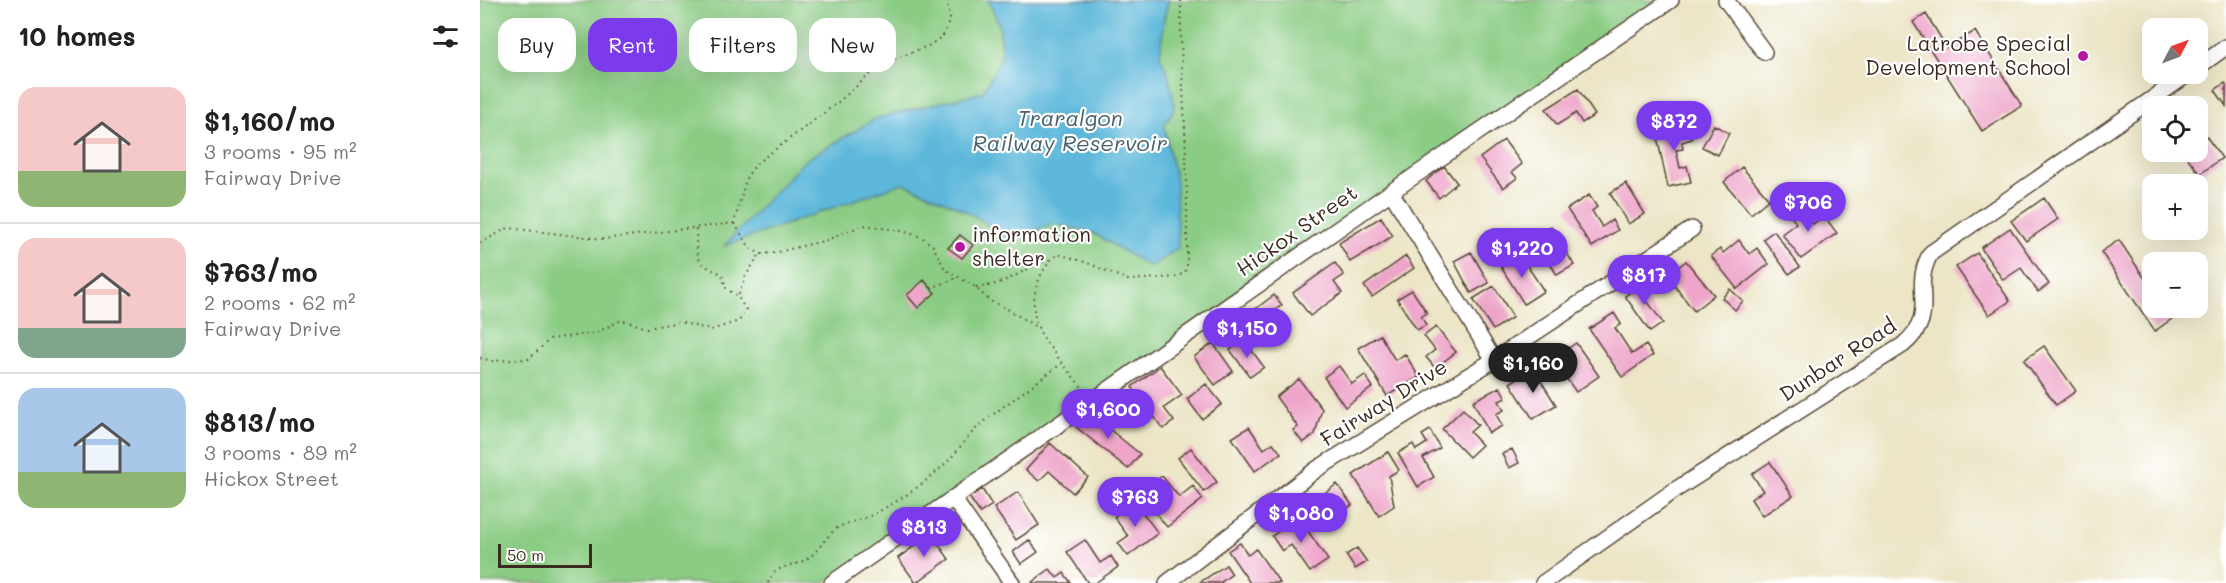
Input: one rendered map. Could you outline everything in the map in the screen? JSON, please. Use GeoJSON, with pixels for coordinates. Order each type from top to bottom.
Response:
{"type":"FeatureCollection","features":[{"type":"Feature","properties":{"kind":"street","name":"Hickox Street"},"geometry":{"type":"LineString","coordinates":[[832,583],[1391,192],[1671,0]]}},
{"type":"Feature","properties":{"kind":"street"},"geometry":{"type":"LineString","coordinates":[[1726,0],[1764,52]]}},
{"type":"Feature","properties":{"kind":"street"},"geometry":{"type":"LineString","coordinates":[[2208,60],[2226,47]]}},
{"type":"Feature","properties":{"kind":"street","name":"Dunbar Road"},"geometry":{"type":"LineString","coordinates":[[1543,583],[1675,490],[1904,345],[1920,328],[1923,316],[1922,273],[1930,253],[2174,84]]}},
{"type":"Feature","properties":{"kind":"street"},"geometry":{"type":"LineString","coordinates":[[1391,192],[1494,360]]}},
{"type":"Feature","properties":{"kind":"street","name":"Fairway Drive"},"geometry":{"type":"LineString","coordinates":[[1167,583],[1317,469],[1494,360],[1692,229]]}},
{"type":"Feature","properties":{"kind":"street"},"geometry":{"type":"LineString","coordinates":[[953,498],[1012,583]]}},
{"type":"Feature","properties":{"kind":"path"},"geometry":{"type":"LineString","coordinates":[[947,0],[950,19],[943,36],[930,45],[879,67],[836,104],[757,163],[747,176],[734,223],[750,248],[760,254],[774,253],[827,240],[863,225],[902,231],[922,237],[933,246],[945,269],[975,287],[990,301],[1038,328],[1092,401]]}},
{"type":"Feature","properties":{"kind":"path"},"geometry":{"type":"LineString","coordinates":[[975,287],[999,285],[1058,254],[1128,280],[1177,277],[1185,272],[1187,222],[1181,73],[1181,0]]}},
{"type":"Feature","properties":{"kind":"path"},"geometry":{"type":"LineString","coordinates":[[480,243],[507,228],[603,239],[734,223]]}},
{"type":"Feature","properties":{"kind":"path"},"geometry":{"type":"LineString","coordinates":[[480,358],[492,361],[529,359],[550,339],[595,333],[622,320],[647,328],[680,322],[711,330],[739,321],[746,310],[738,297],[726,288],[722,274],[704,266],[697,255],[696,229]]}},
{"type":"Feature","properties":{"kind":"path"},"geometry":{"type":"LineString","coordinates":[[738,297],[745,277],[760,254]]}},
{"type":"Feature","properties":{"kind":"path"},"geometry":{"type":"LineString","coordinates":[[1038,328],[1034,291],[1051,259]]}},
{"type":"Feature","properties":{"kind":"path"},"geometry":{"type":"LineString","coordinates":[[931,288],[957,278]]}},
{"type":"Feature","properties":{"kind":"path"},"geometry":{"type":"LineString","coordinates":[[768,583],[772,573],[805,560],[818,551],[825,539],[840,526],[854,523],[876,513],[906,495],[946,463],[979,426],[1062,363]]}},
{"type":"Feature","properties":{"kind":"green space"},"geometry":{"type":"Polygon","coordinates":[[[480,0],[1659,0],[1055,427],[824,583],[480,583],[480,0]]]}},
{"type":"Feature","properties":{"kind":"water","name":"Traralgon Railway Reservoir"},"geometry":{"type":"Polygon","coordinates":[[[988,0],[1169,0],[1164,18],[1160,56],[1168,73],[1175,107],[1164,126],[1176,181],[1178,248],[1150,267],[1093,233],[1054,224],[1008,241],[985,222],[903,183],[724,246],[805,160],[877,118],[983,92],[1002,56],[999,25],[988,0]]]}},
{"type":"Feature","properties":{"kind":"building"},"geometry":{"type":"Polygon","coordinates":[[[1926,14],[1947,48],[1975,31],[2022,106],[1982,131],[1913,22],[1926,14]]]}},
{"type":"Feature","properties":{"kind":"building"},"geometry":{"type":"Polygon","coordinates":[[[2226,84],[2226,106],[2215,90],[2226,84]]]}},
{"type":"Feature","properties":{"kind":"building"},"geometry":{"type":"Polygon","coordinates":[[[1578,89],[1595,115],[1582,123],[1576,113],[1557,125],[1546,109],[1578,89]]]}},
{"type":"Feature","properties":{"kind":"building"},"geometry":{"type":"Polygon","coordinates":[[[1688,121],[1692,139],[1682,142],[1683,149],[1676,150],[1680,168],[1687,166],[1691,182],[1668,187],[1655,128],[1688,121]]]}},
{"type":"Feature","properties":{"kind":"building"},"geometry":{"type":"Polygon","coordinates":[[[1714,125],[1729,133],[1718,155],[1702,147],[1714,125]]]}},
{"type":"Feature","properties":{"kind":"building"},"geometry":{"type":"Polygon","coordinates":[[[2208,139],[2222,158],[2200,174],[2191,162],[2208,162],[2208,139]]]}},
{"type":"Feature","properties":{"kind":"building"},"geometry":{"type":"Polygon","coordinates":[[[1504,140],[1522,164],[1512,172],[1517,178],[1503,188],[1480,158],[1504,140]]]}},
{"type":"Feature","properties":{"kind":"building"},"geometry":{"type":"Polygon","coordinates":[[[1444,166],[1457,183],[1439,198],[1426,181],[1444,166]]]}},
{"type":"Feature","properties":{"kind":"building"},"geometry":{"type":"Polygon","coordinates":[[[1742,167],[1769,199],[1751,214],[1724,182],[1742,167]]]}},
{"type":"Feature","properties":{"kind":"building"},"geometry":{"type":"Polygon","coordinates":[[[1626,183],[1645,214],[1628,224],[1610,193],[1626,183]]]}},
{"type":"Feature","properties":{"kind":"building"},"geometry":{"type":"Polygon","coordinates":[[[1589,195],[1597,207],[1592,211],[1602,227],[1612,220],[1618,230],[1592,247],[1567,209],[1589,195]]]}},
{"type":"Feature","properties":{"kind":"building"},"geometry":{"type":"Polygon","coordinates":[[[2044,198],[2058,219],[2026,241],[2011,221],[2044,198]]]}},
{"type":"Feature","properties":{"kind":"building"},"geometry":{"type":"Polygon","coordinates":[[[1801,207],[1813,224],[1824,216],[1837,233],[1801,259],[1782,234],[1796,223],[1790,215],[1801,207]]]}},
{"type":"Feature","properties":{"kind":"building"},"geometry":{"type":"Polygon","coordinates":[[[1381,217],[1393,236],[1350,262],[1339,243],[1381,217]]]}},
{"type":"Feature","properties":{"kind":"building"},"geometry":{"type":"Polygon","coordinates":[[[1551,226],[1574,265],[1557,275],[1534,236],[1551,226]]]}},
{"type":"Feature","properties":{"kind":"building"},"geometry":{"type":"Polygon","coordinates":[[[2010,228],[2049,284],[2038,292],[2021,268],[2003,280],[1981,248],[2010,228]]]}},
{"type":"Feature","properties":{"kind":"building"},"geometry":{"type":"Polygon","coordinates":[[[1774,231],[1800,267],[1789,274],[1763,239],[1774,231]]]}},
{"type":"Feature","properties":{"kind":"building","name":"information shelter"},"geometry":{"type":"Polygon","coordinates":[[[960,235],[973,245],[962,258],[948,248],[960,235]]]}},
{"type":"Feature","properties":{"kind":"building"},"geometry":{"type":"Polygon","coordinates":[[[1739,240],[1749,254],[1757,248],[1769,264],[1737,289],[1711,256],[1720,249],[1723,253],[1739,240]]]}},
{"type":"Feature","properties":{"kind":"building"},"geometry":{"type":"Polygon","coordinates":[[[2119,240],[2142,274],[2142,312],[2101,252],[2119,240]]]}},
{"type":"Feature","properties":{"kind":"building"},"geometry":{"type":"Polygon","coordinates":[[[1471,252],[1489,283],[1471,293],[1454,261],[1471,252]]]}},
{"type":"Feature","properties":{"kind":"building"},"geometry":{"type":"Polygon","coordinates":[[[1977,253],[2010,301],[1989,315],[1956,267],[1977,253]]]}},
{"type":"Feature","properties":{"kind":"building"},"geometry":{"type":"Polygon","coordinates":[[[1520,255],[1544,291],[1524,304],[1501,267],[1520,255]]]}},
{"type":"Feature","properties":{"kind":"building"},"geometry":{"type":"Polygon","coordinates":[[[1406,256],[1414,268],[1372,297],[1364,286],[1406,256]]]}},
{"type":"Feature","properties":{"kind":"building"},"geometry":{"type":"Polygon","coordinates":[[[1686,261],[1714,295],[1694,311],[1667,276],[1686,261]]]}},
{"type":"Feature","properties":{"kind":"building"},"geometry":{"type":"Polygon","coordinates":[[[1335,263],[1344,275],[1334,282],[1342,293],[1310,316],[1293,293],[1335,263]]]}},
{"type":"Feature","properties":{"kind":"building"},"geometry":{"type":"Polygon","coordinates":[[[924,280],[935,293],[918,308],[907,295],[924,280]]]}},
{"type":"Feature","properties":{"kind":"building"},"geometry":{"type":"Polygon","coordinates":[[[1647,281],[1654,291],[1645,298],[1663,323],[1650,332],[1625,296],[1647,281]]]}},
{"type":"Feature","properties":{"kind":"building"},"geometry":{"type":"Polygon","coordinates":[[[1494,286],[1513,317],[1493,330],[1473,299],[1494,286]]]}},
{"type":"Feature","properties":{"kind":"building"},"geometry":{"type":"Polygon","coordinates":[[[1730,289],[1743,301],[1735,310],[1722,298],[1730,289]]]}},
{"type":"Feature","properties":{"kind":"building"},"geometry":{"type":"Polygon","coordinates":[[[1412,290],[1427,313],[1421,316],[1426,325],[1417,330],[1397,299],[1412,290]]]}},
{"type":"Feature","properties":{"kind":"building"},"geometry":{"type":"Polygon","coordinates":[[[1274,295],[1282,305],[1266,317],[1280,336],[1267,346],[1245,317],[1274,295]]]}},
{"type":"Feature","properties":{"kind":"building"},"geometry":{"type":"Polygon","coordinates":[[[1614,313],[1621,324],[1615,328],[1632,354],[1646,345],[1653,355],[1622,377],[1589,329],[1614,313]]]}},
{"type":"Feature","properties":{"kind":"building"},"geometry":{"type":"Polygon","coordinates":[[[2146,318],[2173,318],[2155,331],[2146,318]]]}},
{"type":"Feature","properties":{"kind":"building"},"geometry":{"type":"Polygon","coordinates":[[[1436,327],[1456,352],[1435,368],[1426,357],[1435,350],[1424,336],[1436,327]]]}},
{"type":"Feature","properties":{"kind":"building"},"geometry":{"type":"Polygon","coordinates":[[[1380,335],[1395,360],[1405,354],[1419,377],[1387,396],[1358,348],[1380,335]]]}},
{"type":"Feature","properties":{"kind":"building"},"geometry":{"type":"Polygon","coordinates":[[[1244,340],[1264,367],[1250,377],[1230,350],[1244,340]]]}},
{"type":"Feature","properties":{"kind":"building"},"geometry":{"type":"Polygon","coordinates":[[[1213,343],[1233,371],[1215,385],[1194,357],[1213,343]]]}},
{"type":"Feature","properties":{"kind":"building"},"geometry":{"type":"Polygon","coordinates":[[[1576,343],[1599,376],[1576,392],[1553,359],[1576,343]]]}},
{"type":"Feature","properties":{"kind":"building"},"geometry":{"type":"Polygon","coordinates":[[[2044,346],[2076,391],[2056,405],[2024,360],[2044,346]]]}},
{"type":"Feature","properties":{"kind":"building"},"geometry":{"type":"Polygon","coordinates":[[[1160,366],[1182,395],[1164,408],[1174,421],[1163,429],[1132,387],[1160,366]]]}},
{"type":"Feature","properties":{"kind":"building"},"geometry":{"type":"Polygon","coordinates":[[[1339,366],[1352,384],[1365,375],[1373,387],[1345,407],[1324,377],[1339,366]]]}},
{"type":"Feature","properties":{"kind":"building"},"geometry":{"type":"Polygon","coordinates":[[[1533,368],[1556,405],[1533,419],[1510,383],[1533,368]]]}},
{"type":"Feature","properties":{"kind":"building"},"geometry":{"type":"Polygon","coordinates":[[[1299,379],[1322,409],[1315,434],[1303,443],[1293,430],[1298,427],[1276,397],[1299,379]]]}},
{"type":"Feature","properties":{"kind":"building"},"geometry":{"type":"Polygon","coordinates":[[[1206,384],[1222,404],[1202,419],[1187,399],[1206,384]]]}},
{"type":"Feature","properties":{"kind":"building"},"geometry":{"type":"Polygon","coordinates":[[[1500,387],[1506,398],[1499,401],[1504,410],[1496,414],[1502,426],[1489,433],[1473,401],[1500,387]]]}},
{"type":"Feature","properties":{"kind":"building"},"geometry":{"type":"Polygon","coordinates":[[[1463,409],[1478,425],[1470,432],[1482,445],[1469,457],[1442,429],[1463,409]]]}},
{"type":"Feature","properties":{"kind":"building"},"geometry":{"type":"Polygon","coordinates":[[[1088,412],[1140,454],[1128,469],[1076,427],[1088,412]]]}},
{"type":"Feature","properties":{"kind":"building"},"geometry":{"type":"Polygon","coordinates":[[[1249,427],[1264,449],[1273,443],[1281,453],[1255,471],[1232,438],[1249,427]]]}},
{"type":"Feature","properties":{"kind":"building"},"geometry":{"type":"Polygon","coordinates":[[[1430,430],[1440,448],[1423,458],[1434,477],[1418,487],[1398,453],[1413,444],[1416,450],[1427,443],[1422,435],[1430,430]]]}},
{"type":"Feature","properties":{"kind":"building"},"geometry":{"type":"Polygon","coordinates":[[[1050,443],[1088,477],[1073,493],[1049,471],[1039,481],[1026,470],[1050,443]]]}},
{"type":"Feature","properties":{"kind":"building"},"geometry":{"type":"Polygon","coordinates":[[[1191,448],[1217,482],[1204,492],[1178,458],[1191,448]]]}},
{"type":"Feature","properties":{"kind":"building"},"geometry":{"type":"Polygon","coordinates":[[[1512,449],[1519,463],[1509,468],[1502,454],[1512,449]]]}},
{"type":"Feature","properties":{"kind":"building"},"geometry":{"type":"Polygon","coordinates":[[[1388,452],[1399,470],[1389,476],[1394,506],[1379,516],[1353,475],[1388,452]]]}},
{"type":"Feature","properties":{"kind":"building"},"geometry":{"type":"Polygon","coordinates":[[[1770,462],[1793,496],[1762,516],[1751,499],[1763,491],[1752,474],[1770,462]]]}},
{"type":"Feature","properties":{"kind":"building"},"geometry":{"type":"Polygon","coordinates":[[[1162,476],[1179,497],[1193,486],[1203,499],[1167,527],[1140,493],[1162,476]]]}},
{"type":"Feature","properties":{"kind":"building"},"geometry":{"type":"Polygon","coordinates":[[[1337,484],[1352,505],[1335,516],[1321,496],[1337,484]]]}},
{"type":"Feature","properties":{"kind":"building"},"geometry":{"type":"Polygon","coordinates":[[[982,489],[992,505],[980,513],[969,497],[982,489]]]}},
{"type":"Feature","properties":{"kind":"building"},"geometry":{"type":"Polygon","coordinates":[[[1018,492],[1039,525],[1016,540],[994,508],[1018,492]]]}},
{"type":"Feature","properties":{"kind":"building"},"geometry":{"type":"Polygon","coordinates":[[[1134,501],[1158,533],[1128,556],[1118,543],[1128,536],[1114,517],[1134,501]]]}},
{"type":"Feature","properties":{"kind":"building"},"geometry":{"type":"Polygon","coordinates":[[[1299,518],[1328,560],[1310,572],[1291,545],[1282,551],[1272,536],[1299,518]]]}},
{"type":"Feature","properties":{"kind":"building"},"geometry":{"type":"Polygon","coordinates":[[[931,534],[949,559],[916,583],[898,558],[931,534]]]}},
{"type":"Feature","properties":{"kind":"building"},"geometry":{"type":"Polygon","coordinates":[[[1029,540],[1038,552],[1021,564],[1013,552],[1029,540]]]}},
{"type":"Feature","properties":{"kind":"building"},"geometry":{"type":"Polygon","coordinates":[[[1085,540],[1100,563],[1111,556],[1118,567],[1095,583],[1088,583],[1067,552],[1085,540]]]}},
{"type":"Feature","properties":{"kind":"building"},"geometry":{"type":"Polygon","coordinates":[[[1240,543],[1248,555],[1256,549],[1280,583],[1250,583],[1228,551],[1240,543]]]}},
{"type":"Feature","properties":{"kind":"building"},"geometry":{"type":"Polygon","coordinates":[[[1357,548],[1367,562],[1355,569],[1346,555],[1357,548]]]}},
{"type":"Feature","properties":{"kind":"building"},"geometry":{"type":"Polygon","coordinates":[[[1226,565],[1232,574],[1222,583],[1199,583],[1226,565]]]}},
{"type":"Feature","properties":{"kind":"building"},"geometry":{"type":"Polygon","coordinates":[[[1050,569],[1057,578],[1064,573],[1071,583],[1032,582],[1050,569]]]}},
{"type":"Feature","properties":{"kind":"place","name":"Latrobe Special Development School"},"geometry":{"type":"Point","coordinates":[2083,56]}},
{"type":"Feature","properties":{"kind":"place","name":"information shelter"},"geometry":{"type":"Point","coordinates":[960,247]}}]}
